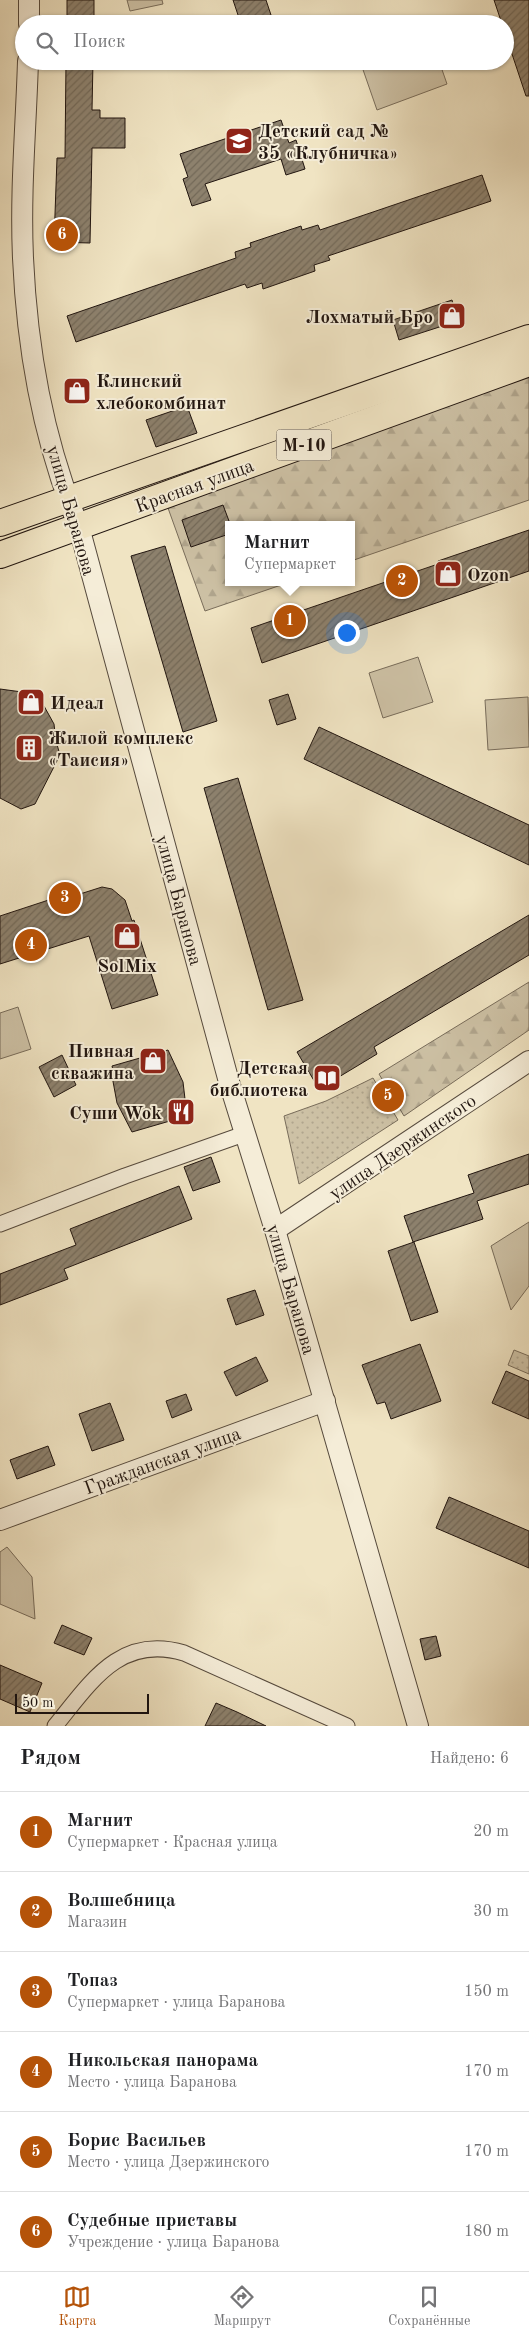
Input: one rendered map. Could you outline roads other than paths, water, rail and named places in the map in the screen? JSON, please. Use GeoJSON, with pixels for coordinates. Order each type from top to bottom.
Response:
{"type":"FeatureCollection","features":[{"type":"Feature","properties":{"kind":"highway","name":"Красная улица"},"geometry":{"type":"LineString","coordinates":[[0,523],[529,338]]}},
{"type":"Feature","properties":{"kind":"highway","name":"Красная улица"},"geometry":{"type":"LineString","coordinates":[[0,555],[529,363]]}},
{"type":"Feature","properties":{"kind":"street"},"geometry":{"type":"LineString","coordinates":[[29,0],[29,15]]}},
{"type":"Feature","properties":{"kind":"street","name":"улица Баранова"},"geometry":{"type":"LineString","coordinates":[[28,70],[23,218],[26,299],[39,388],[68,499],[79,527],[244,1134],[275,1230],[418,1726]]}},
{"type":"Feature","properties":{"kind":"street","name":"улица Дзержинского"},"geometry":{"type":"LineString","coordinates":[[275,1230],[529,1061]]}},
{"type":"Feature","properties":{"kind":"street"},"geometry":{"type":"LineString","coordinates":[[0,1224],[125,1176],[244,1134]]}},
{"type":"Feature","properties":{"kind":"street"},"geometry":{"type":"LineString","coordinates":[[264,1196],[281,1211],[289,1214],[303,1212]]}},
{"type":"Feature","properties":{"kind":"street","name":"Гражданская улица"},"geometry":{"type":"LineString","coordinates":[[0,1520],[325,1401]]}},
{"type":"Feature","properties":{"kind":"street"},"geometry":{"type":"LineString","coordinates":[[56,1726],[98,1674],[133,1652],[150,1648],[167,1648],[184,1653],[347,1726]]}},
{"type":"Feature","properties":{"kind":"place","name":"Детский сад № 35 «Клубничка»"},"geometry":{"type":"Point","coordinates":[239,141]}},
{"type":"Feature","properties":{"kind":"place","name":"Судебные приставы"},"geometry":{"type":"Point","coordinates":[62,235]}},
{"type":"Feature","properties":{"kind":"place","name":"Лохматый Бро"},"geometry":{"type":"Point","coordinates":[452,316]}},
{"type":"Feature","properties":{"kind":"place","name":"Клинский хлебокомбинат"},"geometry":{"type":"Point","coordinates":[77,391]}},
{"type":"Feature","properties":{"kind":"place","name":"Ozon"},"geometry":{"type":"Point","coordinates":[448,574]}},
{"type":"Feature","properties":{"kind":"place","name":"Волшебница"},"geometry":{"type":"Point","coordinates":[402,581]}},
{"type":"Feature","properties":{"kind":"place","name":"Магнит"},"geometry":{"type":"Point","coordinates":[290,621]}},
{"type":"Feature","properties":{"kind":"place","name":"Идеал"},"geometry":{"type":"Point","coordinates":[31,702]}},
{"type":"Feature","properties":{"kind":"place","name":"Жилой комплекс «Таисия»"},"geometry":{"type":"Point","coordinates":[29,748]}},
{"type":"Feature","properties":{"kind":"place","name":"Топаз"},"geometry":{"type":"Point","coordinates":[65,898]}},
{"type":"Feature","properties":{"kind":"place","name":"SolMix"},"geometry":{"type":"Point","coordinates":[127,936]}},
{"type":"Feature","properties":{"kind":"place","name":"Никольская панорама"},"geometry":{"type":"Point","coordinates":[31,945]}},
{"type":"Feature","properties":{"kind":"place","name":"Пивная скважина"},"geometry":{"type":"Point","coordinates":[153,1061]}},
{"type":"Feature","properties":{"kind":"place","name":"Детская библиотека"},"geometry":{"type":"Point","coordinates":[327,1078]}},
{"type":"Feature","properties":{"kind":"place","name":"Борис Васильев"},"geometry":{"type":"Point","coordinates":[388,1096]}},
{"type":"Feature","properties":{"kind":"place","name":"Суши Wok"},"geometry":{"type":"Point","coordinates":[181,1112]}}]}
